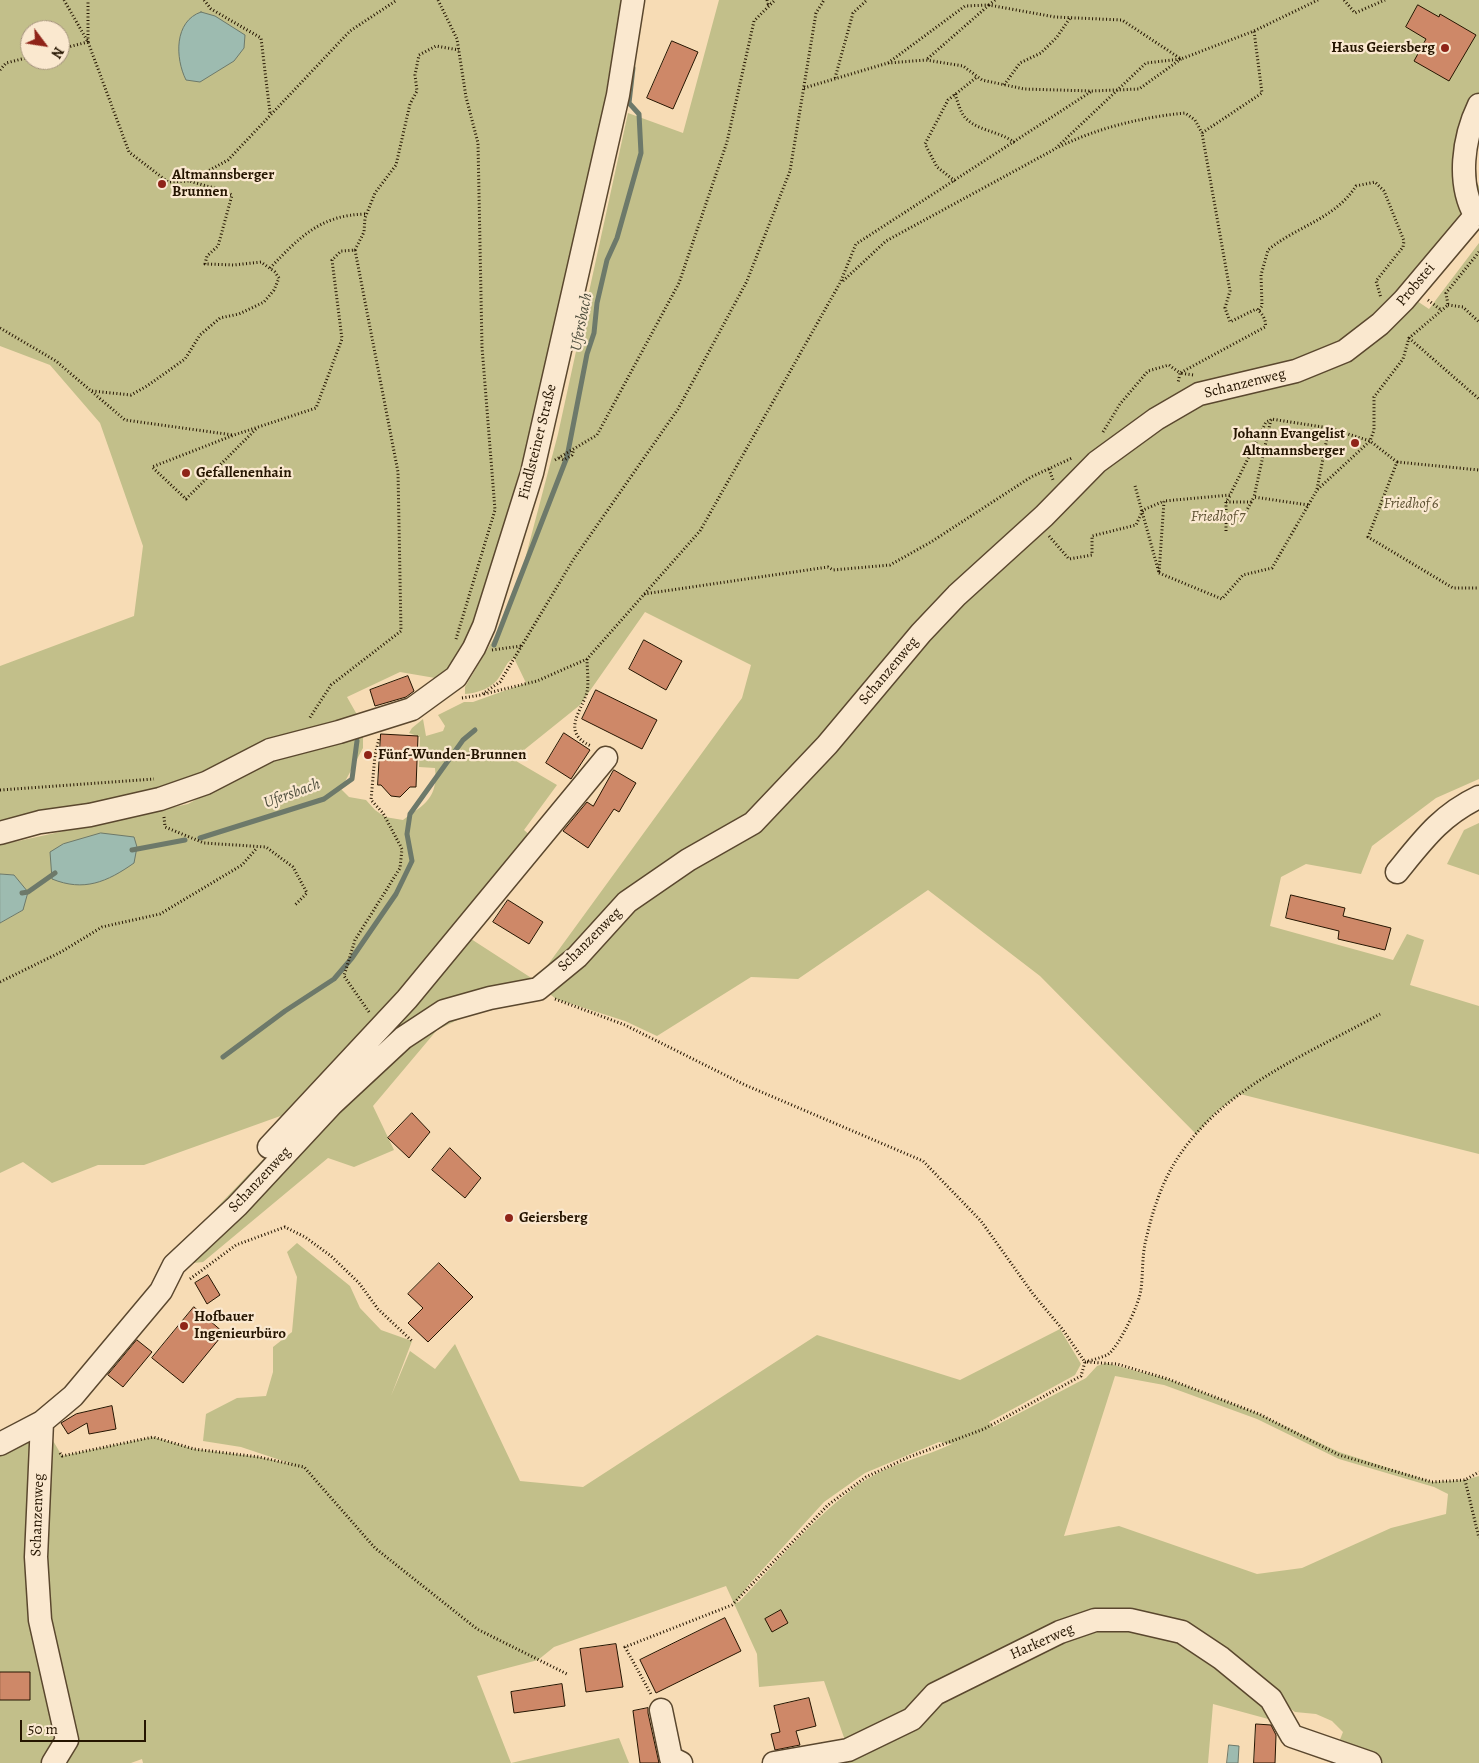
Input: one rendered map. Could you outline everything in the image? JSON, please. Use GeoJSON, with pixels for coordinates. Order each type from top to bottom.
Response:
{"type":"FeatureCollection","features":[{"type":"Feature","properties":{"kind":"street","name":"Findlsteiner Straße"},"geometry":{"type":"LineString","coordinates":[[0,833],[40,822],[90,815],[175,794],[206,783],[270,750],[294,745],[412,709],[456,677],[465,645],[484,626],[532,473],[618,95],[633,0]]}},
{"type":"Feature","properties":{"kind":"street"},"geometry":{"type":"LineString","coordinates":[[1477,213],[1468,202],[1464,180],[1465,156],[1473,117],[1479,105]]}},
{"type":"Feature","properties":{"kind":"street","name":"Probstei"},"geometry":{"type":"LineString","coordinates":[[1345,351],[1391,314],[1477,213]]}},
{"type":"Feature","properties":{"kind":"street","name":"Schanzenweg"},"geometry":{"type":"LineString","coordinates":[[53,1763],[67,1740],[40,1620],[36,1557],[42,1422],[73,1396],[161,1291],[174,1265],[236,1206],[332,1104],[403,1038],[444,1011],[490,998],[538,989],[577,957],[627,902],[688,860],[753,823],[827,745],[921,633],[957,595],[1098,462],[1156,419],[1199,394],[1296,371],[1345,351]]}},
{"type":"Feature","properties":{"kind":"street"},"geometry":{"type":"LineString","coordinates":[[174,1265],[176,1250],[380,1026],[407,999],[606,758]]}},
{"type":"Feature","properties":{"kind":"street"},"geometry":{"type":"LineString","coordinates":[[1397,872],[1424,838],[1456,808],[1479,797]]}},
{"type":"Feature","properties":{"kind":"street"},"geometry":{"type":"LineString","coordinates":[[0,1444],[42,1422]]}},
{"type":"Feature","properties":{"kind":"street","name":"Harkerweg"},"geometry":{"type":"LineString","coordinates":[[774,1763],[848,1750],[912,1718],[935,1694],[1060,1632],[1095,1620],[1130,1620],[1182,1632],[1220,1658],[1271,1699],[1292,1736],[1370,1763]]}},
{"type":"Feature","properties":{"kind":"street"},"geometry":{"type":"LineString","coordinates":[[660,1710],[671,1758],[681,1763]]}},
{"type":"Feature","properties":{"kind":"path"},"geometry":{"type":"LineString","coordinates":[[64,0],[88,42],[129,152],[168,182],[190,181],[207,188],[220,188],[232,195],[218,246],[207,256],[205,264],[234,265],[261,262],[279,278],[274,290],[264,302],[240,314],[220,318],[200,335],[185,358],[147,386],[131,395],[92,392]]}},
{"type":"Feature","properties":{"kind":"path"},"geometry":{"type":"LineString","coordinates":[[88,0],[88,42]]}},
{"type":"Feature","properties":{"kind":"path"},"geometry":{"type":"LineString","coordinates":[[204,0],[211,9],[261,38],[270,113]]}},
{"type":"Feature","properties":{"kind":"path"},"geometry":{"type":"LineString","coordinates":[[190,181],[228,160],[270,113],[350,31],[397,0]]}},
{"type":"Feature","properties":{"kind":"path"},"geometry":{"type":"LineString","coordinates":[[438,0],[457,39],[466,97],[478,144],[482,347],[495,510],[456,633],[465,645],[498,651],[521,646]]}},
{"type":"Feature","properties":{"kind":"path"},"geometry":{"type":"LineString","coordinates":[[767,0],[768,4],[775,1]]}},
{"type":"Feature","properties":{"kind":"path"},"geometry":{"type":"LineString","coordinates":[[481,695],[500,682],[573,560],[678,409],[747,281],[790,171],[816,13],[824,0]]}},
{"type":"Feature","properties":{"kind":"path"},"geometry":{"type":"LineString","coordinates":[[835,78],[853,13],[867,0]]}},
{"type":"Feature","properties":{"kind":"path"},"geometry":{"type":"LineString","coordinates":[[926,60],[995,0]]}},
{"type":"Feature","properties":{"kind":"path"},"geometry":{"type":"LineString","coordinates":[[1055,149],[1146,63],[1181,59],[1254,31],[1318,0]]}},
{"type":"Feature","properties":{"kind":"path"},"geometry":{"type":"LineString","coordinates":[[1344,0],[1355,13],[1385,0]]}},
{"type":"Feature","properties":{"kind":"path"},"geometry":{"type":"LineString","coordinates":[[532,473],[597,435],[679,283],[727,142],[754,21],[775,1]]}},
{"type":"Feature","properties":{"kind":"path"},"geometry":{"type":"LineString","coordinates":[[888,63],[965,6],[989,5],[1070,18],[1122,20],[1181,59]]}},
{"type":"Feature","properties":{"kind":"path"},"geometry":{"type":"LineString","coordinates":[[1004,85],[1020,63],[1041,53],[1057,37],[1070,18]]}},
{"type":"Feature","properties":{"kind":"path"},"geometry":{"type":"LineString","coordinates":[[1202,134],[1262,93],[1254,31]]}},
{"type":"Feature","properties":{"kind":"path"},"geometry":{"type":"LineString","coordinates":[[70,46],[88,42]]}},
{"type":"Feature","properties":{"kind":"path"},"geometry":{"type":"LineString","coordinates":[[294,745],[331,685],[401,631],[398,472],[354,250],[364,232],[366,214],[375,193],[396,165],[410,104],[417,90],[415,75],[419,56],[436,46],[459,50]]}},
{"type":"Feature","properties":{"kind":"path"},"geometry":{"type":"LineString","coordinates":[[804,88],[888,63],[926,60],[963,66],[982,80],[1024,89],[1139,89],[1181,59]]}},
{"type":"Feature","properties":{"kind":"path"},"geometry":{"type":"LineString","coordinates":[[0,70],[6,63],[20,60]]}},
{"type":"Feature","properties":{"kind":"path"},"geometry":{"type":"LineString","coordinates":[[955,180],[937,167],[925,144],[948,100],[977,76]]}},
{"type":"Feature","properties":{"kind":"path"},"geometry":{"type":"LineString","coordinates":[[454,701],[537,681],[587,659],[700,531],[840,283],[856,244],[1092,90]]}},
{"type":"Feature","properties":{"kind":"path"},"geometry":{"type":"LineString","coordinates":[[955,94],[962,114],[971,124],[1008,137],[1015,142]]}},
{"type":"Feature","properties":{"kind":"path"},"geometry":{"type":"LineString","coordinates":[[840,283],[886,241],[1081,136],[1162,115],[1185,113],[1195,120],[1202,134],[1230,291],[1225,308],[1230,322],[1256,309],[1259,310]]}},
{"type":"Feature","properties":{"kind":"path"},"geometry":{"type":"LineString","coordinates":[[1259,310],[1262,306],[1261,275],[1268,250],[1326,216],[1348,199],[1356,186],[1374,182],[1384,191],[1404,241],[1403,247],[1376,281],[1378,295],[1391,314]]}},
{"type":"Feature","properties":{"kind":"path"},"geometry":{"type":"LineString","coordinates":[[270,268],[299,238],[325,221],[350,214],[366,214]]}},
{"type":"Feature","properties":{"kind":"path"},"geometry":{"type":"LineString","coordinates":[[256,428],[186,499],[152,467],[234,435],[316,408],[342,339],[332,260],[341,251],[354,250]]}},
{"type":"Feature","properties":{"kind":"path"},"geometry":{"type":"LineString","coordinates":[[1448,305],[1446,293],[1479,252]]}},
{"type":"Feature","properties":{"kind":"path"},"geometry":{"type":"LineString","coordinates":[[1159,573],[1222,599],[1243,575],[1272,568],[1317,490],[1370,442],[1374,430],[1374,397],[1403,358],[1409,338],[1448,305],[1463,307],[1479,322]]}},
{"type":"Feature","properties":{"kind":"path"},"geometry":{"type":"LineString","coordinates":[[1180,373],[1265,328],[1263,316],[1259,310]]}},
{"type":"Feature","properties":{"kind":"path"},"geometry":{"type":"LineString","coordinates":[[0,328],[56,361],[125,420],[234,435]]}},
{"type":"Feature","properties":{"kind":"path"},"geometry":{"type":"LineString","coordinates":[[1409,338],[1479,399]]}},
{"type":"Feature","properties":{"kind":"path"},"geometry":{"type":"LineString","coordinates":[[1102,434],[1120,404],[1148,371],[1169,365],[1180,373],[1197,375]]}},
{"type":"Feature","properties":{"kind":"path"},"geometry":{"type":"LineString","coordinates":[[1174,408],[1180,373]]}},
{"type":"Feature","properties":{"kind":"path"},"geometry":{"type":"LineString","coordinates":[[1246,512],[1254,497],[1271,420]]}},
{"type":"Feature","properties":{"kind":"path"},"geometry":{"type":"LineString","coordinates":[[1226,531],[1226,502],[1266,422],[1271,420],[1329,428],[1370,442],[1397,462],[1479,470]]}},
{"type":"Feature","properties":{"kind":"path"},"geometry":{"type":"LineString","coordinates":[[1317,490],[1329,428]]}},
{"type":"Feature","properties":{"kind":"path"},"geometry":{"type":"LineString","coordinates":[[558,458],[564,460],[572,455],[574,449]]}},
{"type":"Feature","properties":{"kind":"path"},"geometry":{"type":"LineString","coordinates":[[644,594],[828,567],[833,570],[890,565],[962,523],[1031,477],[1075,457]]}},
{"type":"Feature","properties":{"kind":"path"},"geometry":{"type":"LineString","coordinates":[[1397,462],[1368,537],[1453,588],[1479,588]]}},
{"type":"Feature","properties":{"kind":"path"},"geometry":{"type":"LineString","coordinates":[[1135,486],[1159,573]]}},
{"type":"Feature","properties":{"kind":"path"},"geometry":{"type":"LineString","coordinates":[[1036,522],[1069,559],[1092,555],[1092,536],[1136,525],[1143,510],[1164,501],[1230,495]]}},
{"type":"Feature","properties":{"kind":"path"},"geometry":{"type":"LineString","coordinates":[[1254,497],[1308,505]]}},
{"type":"Feature","properties":{"kind":"path"},"geometry":{"type":"LineString","coordinates":[[1159,573],[1164,501]]}},
{"type":"Feature","properties":{"kind":"path"},"geometry":{"type":"LineString","coordinates":[[1226,502],[1252,502]]}},
{"type":"Feature","properties":{"kind":"path"},"geometry":{"type":"LineString","coordinates":[[587,659],[587,692],[575,722],[576,731],[584,743],[597,748],[606,758]]}},
{"type":"Feature","properties":{"kind":"path"},"geometry":{"type":"LineString","coordinates":[[379,737],[375,755],[371,800],[382,813],[402,849],[400,868],[355,940],[344,976],[380,1026]]}},
{"type":"Feature","properties":{"kind":"path"},"geometry":{"type":"LineString","coordinates":[[0,790],[168,778],[175,794],[163,820],[165,827],[204,843],[257,848],[266,847],[293,867],[307,893],[295,905]]}},
{"type":"Feature","properties":{"kind":"path"},"geometry":{"type":"LineString","coordinates":[[0,982],[62,952],[102,927],[160,914],[242,865],[257,848]]}},
{"type":"Feature","properties":{"kind":"path"},"geometry":{"type":"LineString","coordinates":[[526,991],[556,999],[625,1026],[745,1085],[923,1161],[981,1221],[1085,1362]]}},
{"type":"Feature","properties":{"kind":"path"},"geometry":{"type":"LineString","coordinates":[[1085,1362],[1108,1354],[1129,1324],[1141,1292],[1145,1246],[1157,1198],[1180,1153],[1216,1112],[1255,1082],[1380,1014]]}},
{"type":"Feature","properties":{"kind":"path"},"geometry":{"type":"LineString","coordinates":[[161,1291],[199,1273],[236,1245],[285,1228],[305,1237],[331,1256],[359,1283],[378,1309],[412,1341]]}},
{"type":"Feature","properties":{"kind":"path"},"geometry":{"type":"LineString","coordinates":[[1085,1362],[1117,1364],[1168,1379],[1259,1414],[1339,1454],[1432,1482],[1465,1480],[1479,1472]]}},
{"type":"Feature","properties":{"kind":"path"},"geometry":{"type":"LineString","coordinates":[[660,1710],[625,1647],[732,1605],[828,1505],[866,1477],[909,1457],[984,1429],[1081,1376],[1085,1362]]}},
{"type":"Feature","properties":{"kind":"path"},"geometry":{"type":"LineString","coordinates":[[57,1448],[62,1456],[153,1437],[194,1449],[259,1457],[304,1467],[375,1548],[476,1629],[567,1674]]}},
{"type":"Feature","properties":{"kind":"path"},"geometry":{"type":"LineString","coordinates":[[1465,1480],[1479,1538]]}},
{"type":"Feature","properties":{"kind":"green space","name":"Gefallenenhain"},"geometry":{"type":"Polygon","coordinates":[[[0,0],[621,0],[604,105],[549,365],[476,628],[441,679],[400,672],[347,697],[360,720],[177,788],[0,827],[0,666],[134,616],[143,546],[100,423],[50,365],[0,346],[0,0]]]}},
{"type":"Feature","properties":{"kind":"green space"},"geometry":{"type":"Polygon","coordinates":[[[719,0],[1479,0],[1479,128],[1470,174],[1479,186],[1479,214],[1414,299],[1429,309],[1479,243],[1479,779],[1436,798],[1372,846],[1361,874],[1306,864],[1281,877],[1270,926],[1393,960],[1407,934],[1424,940],[1410,985],[1479,1006],[1479,1154],[1240,1094],[1216,1112],[1196,1134],[1040,976],[928,890],[798,979],[751,977],[657,1036],[625,1021],[556,999],[535,982],[437,1030],[373,1106],[394,1150],[354,1167],[328,1158],[203,1262],[174,1265],[176,1250],[412,1004],[468,937],[536,981],[742,698],[751,665],[645,612],[580,705],[524,750],[516,761],[557,785],[524,830],[532,837],[465,925],[286,1114],[144,1165],[98,1165],[52,1183],[23,1162],[0,1173],[0,923],[23,910],[14,875],[0,874],[0,845],[188,804],[273,757],[363,733],[363,748],[341,789],[349,797],[366,800],[385,817],[403,820],[428,799],[434,787],[435,778],[435,768],[419,767],[420,737],[409,733],[412,728],[423,719],[426,736],[443,731],[445,726],[438,715],[464,702],[473,702],[526,683],[514,658],[489,687],[465,694],[465,687],[497,633],[523,567],[558,434],[628,113],[683,133],[719,0]]]}},
{"type":"Feature","properties":{"kind":"green space"},"geometry":{"type":"Polygon","coordinates":[[[1479,823],[1479,875],[1447,864],[1464,830],[1479,823]]]}},
{"type":"Feature","properties":{"kind":"green space"},"geometry":{"type":"Polygon","coordinates":[[[297,1243],[350,1286],[360,1308],[381,1330],[412,1341],[391,1396],[410,1351],[435,1369],[455,1344],[520,1481],[583,1487],[817,1335],[960,1380],[1060,1329],[1081,1364],[1075,1375],[989,1422],[993,1427],[1086,1378],[1097,1366],[1106,1363],[1168,1379],[1259,1414],[1339,1452],[1432,1482],[1465,1480],[1479,1476],[1479,1763],[1378,1763],[1337,1747],[1343,1732],[1332,1721],[1316,1714],[1295,1712],[1256,1684],[1222,1655],[1095,1617],[847,1746],[824,1681],[759,1687],[757,1654],[726,1586],[554,1647],[538,1660],[477,1676],[511,1763],[143,1763],[142,1759],[131,1763],[53,1763],[62,1739],[51,1763],[0,1763],[0,1443],[42,1422],[62,1456],[153,1437],[194,1449],[259,1457],[295,1465],[241,1447],[203,1441],[206,1414],[237,1398],[266,1396],[273,1372],[273,1347],[292,1332],[297,1277],[287,1252],[297,1243]],[[1115,1376],[1064,1536],[1119,1526],[1257,1574],[1302,1568],[1391,1528],[1446,1514],[1448,1494],[1434,1487],[1339,1459],[1257,1419],[1164,1385],[1115,1376]],[[939,1442],[865,1473],[824,1502],[751,1582],[735,1603],[739,1602],[817,1520],[850,1491],[877,1473],[952,1444],[939,1442]]]}},
{"type":"Feature","properties":{"kind":"green space"},"geometry":{"type":"Polygon","coordinates":[[[1097,1623],[1180,1634],[1294,1726],[1213,1704],[1208,1763],[813,1763],[937,1696],[1097,1623]]]}},
{"type":"Feature","properties":{"kind":"green space"},"geometry":{"type":"Polygon","coordinates":[[[619,1738],[629,1763],[511,1763],[619,1738]]]}},
{"type":"Feature","properties":{"kind":"water"},"geometry":{"type":"Polygon","coordinates":[[[201,12],[215,16],[245,35],[244,48],[234,61],[200,82],[186,80],[180,61],[179,41],[186,23],[201,12]]]}},
{"type":"Feature","properties":{"kind":"water"},"geometry":{"type":"Polygon","coordinates":[[[101,833],[134,837],[137,847],[134,863],[105,880],[85,885],[64,883],[52,879],[50,852],[63,844],[101,833]]]}},
{"type":"Feature","properties":{"kind":"water"},"geometry":{"type":"Polygon","coordinates":[[[0,874],[14,875],[28,892],[23,910],[0,923],[0,874]]]}},
{"type":"Feature","properties":{"kind":"water"},"geometry":{"type":"Polygon","coordinates":[[[1229,1745],[1239,1746],[1238,1763],[1227,1763],[1229,1745]]]}},
{"type":"Feature","properties":{"kind":"building","name":"Haus Geiersberg"},"geometry":{"type":"Polygon","coordinates":[[[1418,5],[1439,17],[1440,14],[1476,35],[1449,81],[1414,61],[1426,39],[1406,27],[1418,5]]]}},
{"type":"Feature","properties":{"kind":"building"},"geometry":{"type":"Polygon","coordinates":[[[672,41],[698,52],[673,109],[647,98],[672,41]]]}},
{"type":"Feature","properties":{"kind":"building"},"geometry":{"type":"Polygon","coordinates":[[[644,640],[682,661],[666,690],[629,669],[644,640]]]}},
{"type":"Feature","properties":{"kind":"building"},"geometry":{"type":"Polygon","coordinates":[[[408,676],[414,691],[406,697],[375,706],[370,690],[408,676]]]}},
{"type":"Feature","properties":{"kind":"building"},"geometry":{"type":"Polygon","coordinates":[[[596,690],[657,720],[642,749],[582,719],[596,690]]]}},
{"type":"Feature","properties":{"kind":"building"},"geometry":{"type":"Polygon","coordinates":[[[564,733],[590,750],[571,779],[546,763],[564,733]]]}},
{"type":"Feature","properties":{"kind":"building"},"geometry":{"type":"Polygon","coordinates":[[[381,734],[418,736],[416,787],[410,787],[400,797],[391,796],[381,785],[378,785],[381,734]]]}},
{"type":"Feature","properties":{"kind":"building"},"geometry":{"type":"Polygon","coordinates":[[[614,770],[636,783],[619,812],[614,809],[588,848],[563,831],[587,802],[593,806],[614,770]]]}},
{"type":"Feature","properties":{"kind":"building"},"geometry":{"type":"Polygon","coordinates":[[[1291,895],[1345,908],[1343,916],[1391,928],[1385,950],[1338,939],[1339,931],[1286,918],[1291,895]]]}},
{"type":"Feature","properties":{"kind":"building"},"geometry":{"type":"Polygon","coordinates":[[[508,900],[543,922],[529,944],[493,922],[508,900]]]}},
{"type":"Feature","properties":{"kind":"building"},"geometry":{"type":"Polygon","coordinates":[[[412,1113],[430,1132],[409,1158],[388,1138],[412,1113]]]}},
{"type":"Feature","properties":{"kind":"building"},"geometry":{"type":"Polygon","coordinates":[[[450,1148],[481,1178],[465,1198],[432,1170],[450,1148]]]}},
{"type":"Feature","properties":{"kind":"building"},"geometry":{"type":"Polygon","coordinates":[[[439,1263],[473,1297],[428,1342],[408,1323],[423,1308],[408,1294],[439,1263]]]}},
{"type":"Feature","properties":{"kind":"building"},"geometry":{"type":"Polygon","coordinates":[[[208,1275],[220,1295],[207,1304],[195,1283],[208,1275]]]}},
{"type":"Feature","properties":{"kind":"building"},"geometry":{"type":"Polygon","coordinates":[[[194,1307],[224,1333],[183,1383],[152,1358],[194,1307]]]}},
{"type":"Feature","properties":{"kind":"building"},"geometry":{"type":"Polygon","coordinates":[[[137,1340],[152,1352],[123,1387],[108,1375],[137,1340]]]}},
{"type":"Feature","properties":{"kind":"building"},"geometry":{"type":"Polygon","coordinates":[[[112,1406],[116,1429],[89,1434],[87,1423],[68,1434],[61,1423],[76,1414],[112,1406]]]}},
{"type":"Feature","properties":{"kind":"building"},"geometry":{"type":"Polygon","coordinates":[[[781,1610],[788,1623],[772,1632],[765,1619],[781,1610]]]}},
{"type":"Feature","properties":{"kind":"building"},"geometry":{"type":"Polygon","coordinates":[[[725,1618],[741,1651],[656,1693],[640,1660],[725,1618]]]}},
{"type":"Feature","properties":{"kind":"building"},"geometry":{"type":"Polygon","coordinates":[[[616,1644],[623,1687],[586,1692],[580,1649],[616,1644]]]}},
{"type":"Feature","properties":{"kind":"building"},"geometry":{"type":"Polygon","coordinates":[[[0,1672],[30,1672],[30,1700],[0,1700],[0,1672]]]}},
{"type":"Feature","properties":{"kind":"building"},"geometry":{"type":"Polygon","coordinates":[[[562,1684],[565,1706],[514,1713],[511,1692],[562,1684]]]}},
{"type":"Feature","properties":{"kind":"building"},"geometry":{"type":"Polygon","coordinates":[[[809,1698],[816,1726],[796,1731],[800,1745],[775,1750],[771,1734],[780,1732],[774,1706],[809,1698]]]}},
{"type":"Feature","properties":{"kind":"building"},"geometry":{"type":"Polygon","coordinates":[[[648,1708],[659,1763],[640,1763],[633,1711],[648,1708]]]}},
{"type":"Feature","properties":{"kind":"building"},"geometry":{"type":"Polygon","coordinates":[[[1256,1724],[1271,1725],[1276,1735],[1275,1763],[1254,1763],[1256,1724]]]}},
{"type":"Feature","properties":{"kind":"waterway","name":"Ufersbach"},"geometry":{"type":"LineString","coordinates":[[494,645],[567,457],[587,354],[594,333],[597,303],[607,260],[617,238],[641,153],[639,114],[629,103],[633,68]]}},
{"type":"Feature","properties":{"kind":"waterway"},"geometry":{"type":"LineString","coordinates":[[223,1057],[285,1011],[334,979],[352,958],[396,894],[412,861],[407,834],[410,814],[463,740],[475,730]]}},
{"type":"Feature","properties":{"kind":"waterway","name":"Ufersbach"},"geometry":{"type":"LineString","coordinates":[[200,838],[324,799],[352,779],[357,741]]}},
{"type":"Feature","properties":{"kind":"waterway","name":"Ufersbach"},"geometry":{"type":"LineString","coordinates":[[132,850],[185,840]]}},
{"type":"Feature","properties":{"kind":"waterway","name":"Ufersbach"},"geometry":{"type":"LineString","coordinates":[[22,893],[28,892],[55,873]]}},
{"type":"Feature","properties":{"kind":"place","name":"Haus Geiersberg"},"geometry":{"type":"Point","coordinates":[1445,48]}},
{"type":"Feature","properties":{"kind":"place","name":"Altmannsberger Brunnen"},"geometry":{"type":"Point","coordinates":[162,184]}},
{"type":"Feature","properties":{"kind":"place","name":"Johann Evangelist Altmannsberger"},"geometry":{"type":"Point","coordinates":[1355,443]}},
{"type":"Feature","properties":{"kind":"place","name":"Gefallenenhain"},"geometry":{"type":"Point","coordinates":[186,473]}},
{"type":"Feature","properties":{"kind":"place","name":"Fünf-Wunden-Brunnen"},"geometry":{"type":"Point","coordinates":[368,755]}},
{"type":"Feature","properties":{"kind":"place","name":"Geiersberg"},"geometry":{"type":"Point","coordinates":[509,1218]}},
{"type":"Feature","properties":{"kind":"place","name":"Hofbauer Ingenieurbüro"},"geometry":{"type":"Point","coordinates":[184,1326]}},
{"type":"Feature","properties":{"kind":"park label","name":"Friedhof 6"},"geometry":{"type":"Point","coordinates":[1411,504]}},
{"type":"Feature","properties":{"kind":"park label","name":"Friedhof 7"},"geometry":{"type":"Point","coordinates":[1218,517]}}]}
